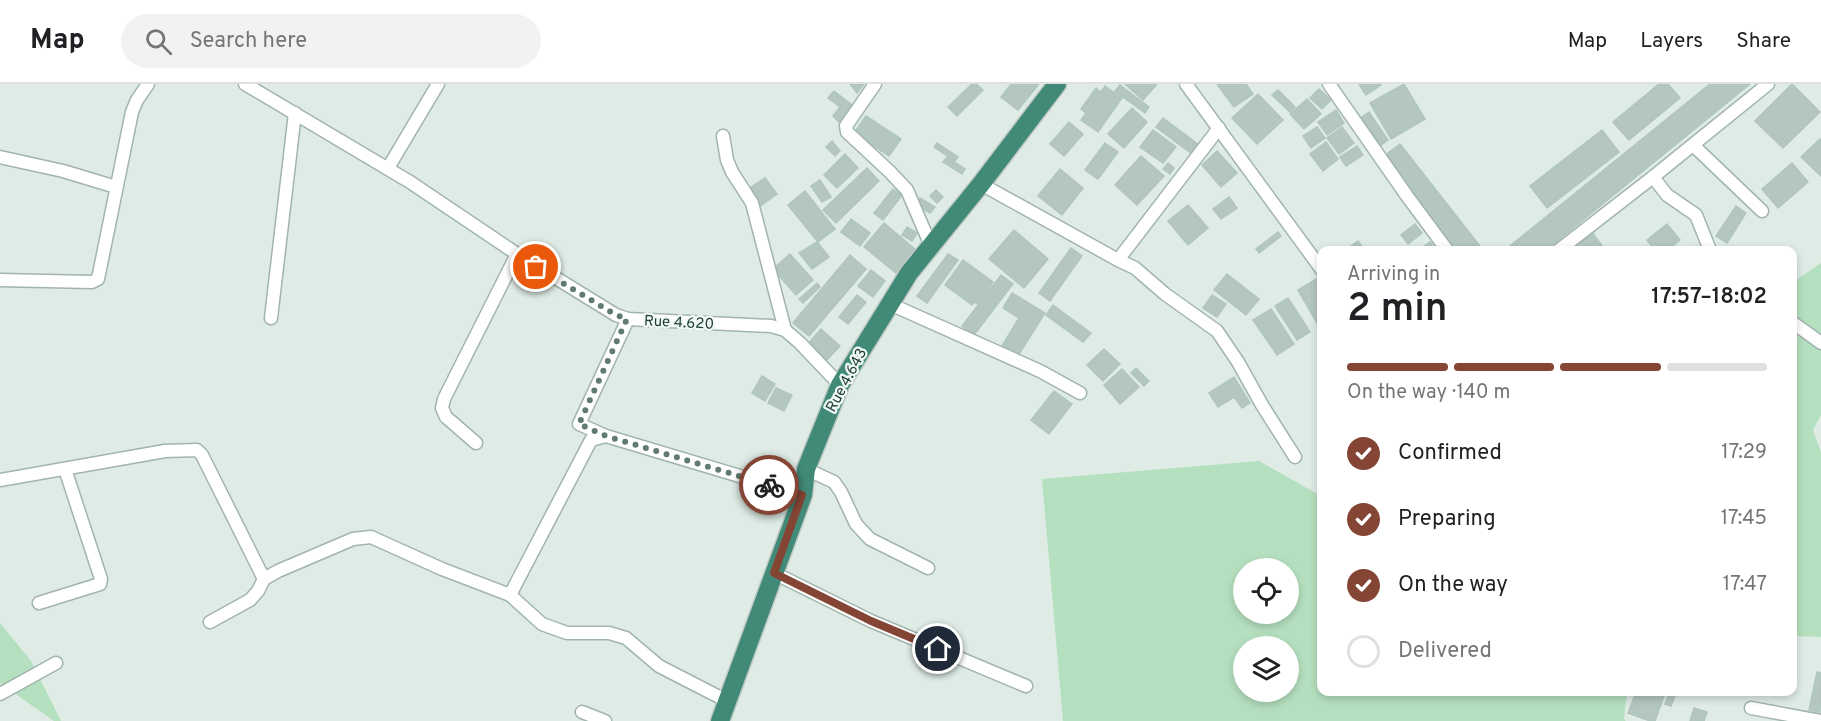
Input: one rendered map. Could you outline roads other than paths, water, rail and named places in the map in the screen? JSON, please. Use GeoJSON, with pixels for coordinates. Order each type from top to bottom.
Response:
{"type":"FeatureCollection","features":[{"type":"Feature","properties":{"kind":"highway","name":"Rue 4.643"},"geometry":{"type":"LineString","coordinates":[[720,721],[802,495],[806,469],[840,385],[909,273],[981,184],[1057,84]]}},
{"type":"Feature","properties":{"kind":"street"},"geometry":{"type":"LineString","coordinates":[[0,280],[98,279],[132,112],[148,84]]}},
{"type":"Feature","properties":{"kind":"street","name":"Rue 4.620"},"geometry":{"type":"LineString","coordinates":[[244,84],[388,168],[517,254],[616,315],[627,319],[771,326],[785,330]]}},
{"type":"Feature","properties":{"kind":"street"},"geometry":{"type":"LineString","coordinates":[[388,168],[438,84]]}},
{"type":"Feature","properties":{"kind":"street"},"geometry":{"type":"LineString","coordinates":[[874,84],[846,126],[847,132],[907,190],[931,246]]}},
{"type":"Feature","properties":{"kind":"street"},"geometry":{"type":"LineString","coordinates":[[1186,84],[1317,263]]}},
{"type":"Feature","properties":{"kind":"street"},"geometry":{"type":"LineString","coordinates":[[1329,84],[1445,246]]}},
{"type":"Feature","properties":{"kind":"street"},"geometry":{"type":"LineString","coordinates":[[1564,246],[1768,84]]}},
{"type":"Feature","properties":{"kind":"street"},"geometry":{"type":"LineString","coordinates":[[271,318],[295,112]]}},
{"type":"Feature","properties":{"kind":"street"},"geometry":{"type":"LineString","coordinates":[[1118,260],[1219,128]]}},
{"type":"Feature","properties":{"kind":"street"},"geometry":{"type":"LineString","coordinates":[[723,136],[727,160],[732,172],[752,203],[785,330],[840,385]]}},
{"type":"Feature","properties":{"kind":"street"},"geometry":{"type":"LineString","coordinates":[[1692,145],[1761,211]]}},
{"type":"Feature","properties":{"kind":"street"},"geometry":{"type":"LineString","coordinates":[[0,157],[63,171],[116,187]]}},
{"type":"Feature","properties":{"kind":"street"},"geometry":{"type":"LineString","coordinates":[[1653,177],[1667,195],[1696,215],[1708,246]]}},
{"type":"Feature","properties":{"kind":"street"},"geometry":{"type":"LineString","coordinates":[[981,184],[1135,268],[1217,331],[1295,458]]}},
{"type":"Feature","properties":{"kind":"street"},"geometry":{"type":"LineString","coordinates":[[476,444],[446,417],[442,408],[444,399],[517,254]]}},
{"type":"Feature","properties":{"kind":"street"},"geometry":{"type":"LineString","coordinates":[[890,304],[1040,371],[1080,393]]}},
{"type":"Feature","properties":{"kind":"street"},"geometry":{"type":"LineString","coordinates":[[627,319],[579,424],[606,436],[802,495]]}},
{"type":"Feature","properties":{"kind":"street"},"geometry":{"type":"LineString","coordinates":[[1797,326],[1821,343]]}},
{"type":"Feature","properties":{"kind":"street"},"geometry":{"type":"LineString","coordinates":[[510,595],[591,440],[606,436]]}},
{"type":"Feature","properties":{"kind":"street"},"geometry":{"type":"LineString","coordinates":[[0,480],[165,451],[197,450],[202,454],[264,579]]}},
{"type":"Feature","properties":{"kind":"street"},"geometry":{"type":"LineString","coordinates":[[39,603],[99,584],[101,579],[65,469]]}},
{"type":"Feature","properties":{"kind":"street"},"geometry":{"type":"LineString","coordinates":[[806,469],[834,482],[856,524],[870,539],[928,568]]}},
{"type":"Feature","properties":{"kind":"street"},"geometry":{"type":"LineString","coordinates":[[210,622],[250,600],[264,579],[353,539],[371,537],[442,569],[510,595],[542,624],[567,633],[609,633],[626,638],[660,666],[727,701]]}},
{"type":"Feature","properties":{"kind":"street"},"geometry":{"type":"LineString","coordinates":[[774,573],[871,621],[1026,686]]}},
{"type":"Feature","properties":{"kind":"street"},"geometry":{"type":"LineString","coordinates":[[0,694],[56,663]]}},
{"type":"Feature","properties":{"kind":"street"},"geometry":{"type":"LineString","coordinates":[[1751,708],[1821,721]]}},
{"type":"Feature","properties":{"kind":"street"},"geometry":{"type":"LineString","coordinates":[[582,711],[605,721]]}}]}
